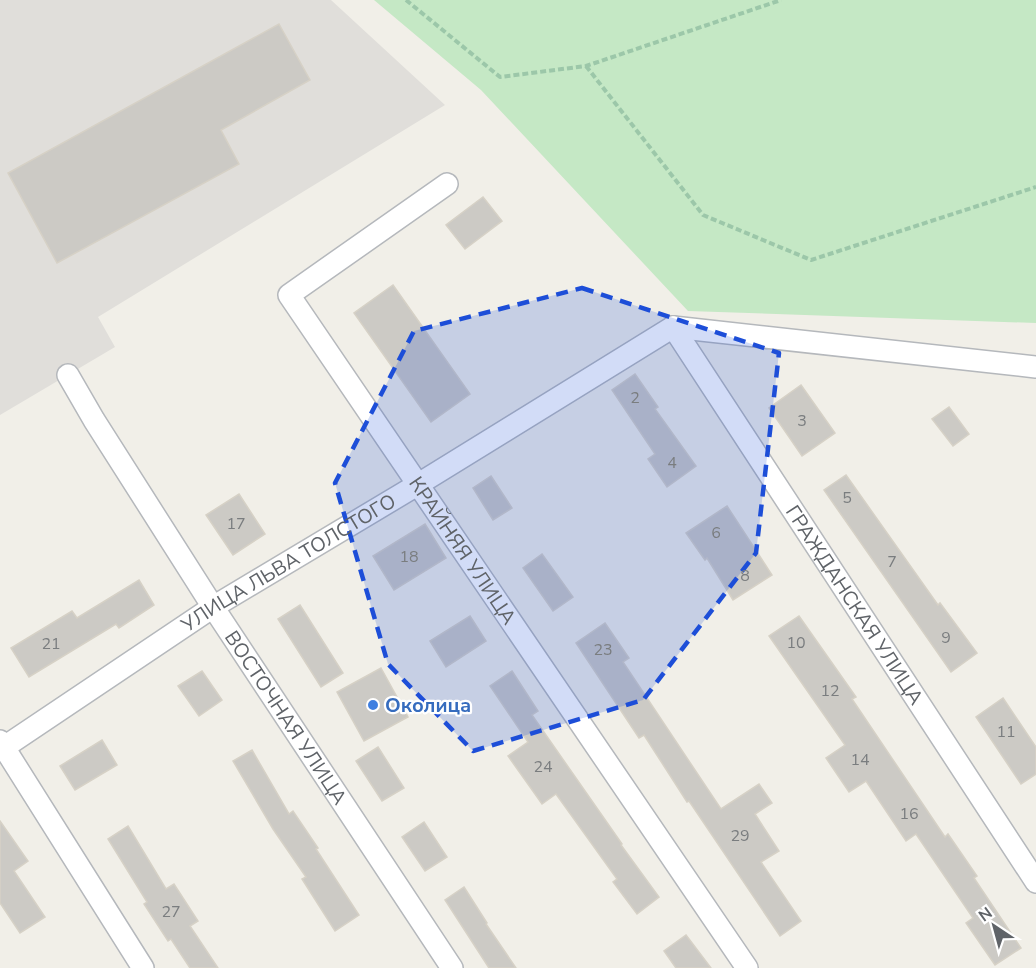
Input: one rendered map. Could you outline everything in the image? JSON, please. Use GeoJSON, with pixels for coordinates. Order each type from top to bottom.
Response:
{"type":"FeatureCollection","features":[{"type":"Feature","properties":{"kind":"street","name":"КРАЙНЯЯ УЛИЦА"},"geometry":{"type":"LineString","coordinates":[[447,184],[289,295],[747,968]]}},
{"type":"Feature","properties":{"kind":"street","name":"УЛИЦА ЛЬВА ТОЛСТОГО"},"geometry":{"type":"LineString","coordinates":[[1,746],[213,607],[417,485],[673,327]]}},
{"type":"Feature","properties":{"kind":"street"},"geometry":{"type":"LineString","coordinates":[[673,327],[1036,367]]}},
{"type":"Feature","properties":{"kind":"street","name":"ГРАЖДАНСКАЯ УЛИЦА"},"geometry":{"type":"LineString","coordinates":[[673,327],[1036,882]]}},
{"type":"Feature","properties":{"kind":"street","name":"ВОСТОЧНАЯ УЛИЦА"},"geometry":{"type":"LineString","coordinates":[[68,375],[94,420],[213,607],[452,968]]}},
{"type":"Feature","properties":{"kind":"street"},"geometry":{"type":"LineString","coordinates":[[1,746],[143,968]]}},
{"type":"Feature","properties":{"kind":"path"},"geometry":{"type":"LineString","coordinates":[[406,0],[500,77],[586,66],[781,0]]}},
{"type":"Feature","properties":{"kind":"path"},"geometry":{"type":"LineString","coordinates":[[586,66],[703,215],[811,260],[1036,187]]}},
{"type":"Feature","properties":{"kind":"highlighted area"},"geometry":{"type":"Polygon","coordinates":[[[582,288],[779,353],[756,553],[643,700],[473,751],[388,664],[335,483],[414,331],[582,288]]]}},
{"type":"Feature","properties":{"kind":"shaded area"},"geometry":{"type":"Polygon","coordinates":[[[0,0],[331,0],[445,105],[98,317],[115,347],[0,415],[0,0]]]}},
{"type":"Feature","properties":{"kind":"green space"},"geometry":{"type":"Polygon","coordinates":[[[374,0],[1036,0],[1036,323],[688,311],[481,90],[374,0]]]}},
{"type":"Feature","properties":{"kind":"building"},"geometry":{"type":"Polygon","coordinates":[[[279,24],[310,80],[221,130],[239,164],[57,263],[8,173],[279,24]]]}},
{"type":"Feature","properties":{"kind":"building"},"geometry":{"type":"Polygon","coordinates":[[[483,197],[502,221],[465,249],[446,225],[483,197]]]}},
{"type":"Feature","properties":{"kind":"building"},"geometry":{"type":"Polygon","coordinates":[[[393,285],[470,394],[431,422],[354,313],[393,285]]]}},
{"type":"Feature","properties":{"kind":"building"},"geometry":{"type":"Polygon","coordinates":[[[635,374],[658,407],[655,409],[696,466],[667,487],[648,459],[655,454],[612,390],[635,374]]]}},
{"type":"Feature","properties":{"kind":"building"},"geometry":{"type":"Polygon","coordinates":[[[801,385],[835,433],[802,456],[769,408],[801,385]]]}},
{"type":"Feature","properties":{"kind":"building"},"geometry":{"type":"Polygon","coordinates":[[[949,407],[969,434],[953,446],[932,419],[949,407]]]}},
{"type":"Feature","properties":{"kind":"building"},"geometry":{"type":"Polygon","coordinates":[[[846,475],[938,605],[940,603],[977,653],[951,672],[824,490],[846,475]]]}},
{"type":"Feature","properties":{"kind":"building"},"geometry":{"type":"Polygon","coordinates":[[[491,476],[512,508],[493,520],[473,488],[491,476]]]}},
{"type":"Feature","properties":{"kind":"building"},"geometry":{"type":"Polygon","coordinates":[[[239,494],[265,534],[233,555],[206,515],[239,494]]]}},
{"type":"Feature","properties":{"kind":"building"},"geometry":{"type":"Polygon","coordinates":[[[727,506],[772,575],[733,600],[707,558],[705,560],[686,533],[727,506]]]}},
{"type":"Feature","properties":{"kind":"building"},"geometry":{"type":"Polygon","coordinates":[[[425,524],[446,558],[394,590],[373,556],[425,524]]]}},
{"type":"Feature","properties":{"kind":"building"},"geometry":{"type":"Polygon","coordinates":[[[542,554],[573,597],[553,611],[523,568],[542,554]]]}},
{"type":"Feature","properties":{"kind":"building"},"geometry":{"type":"Polygon","coordinates":[[[139,580],[154,605],[119,628],[116,624],[29,677],[11,648],[72,611],[77,618],[139,580]]]}},
{"type":"Feature","properties":{"kind":"building"},"geometry":{"type":"Polygon","coordinates":[[[300,605],[343,673],[321,687],[278,619],[300,605]]]}},
{"type":"Feature","properties":{"kind":"building"},"geometry":{"type":"Polygon","coordinates":[[[470,616],[486,641],[446,667],[430,641],[470,616]]]}},
{"type":"Feature","properties":{"kind":"building"},"geometry":{"type":"Polygon","coordinates":[[[799,616],[856,697],[852,699],[945,837],[948,834],[977,876],[974,878],[1021,948],[995,965],[966,923],[973,918],[916,834],[906,841],[866,781],[849,792],[826,758],[845,745],[769,636],[799,616]]]}},
{"type":"Feature","properties":{"kind":"building"},"geometry":{"type":"Polygon","coordinates":[[[605,623],[629,658],[623,662],[721,809],[759,784],[772,803],[755,814],[779,851],[761,862],[801,921],[780,936],[689,801],[687,802],[644,735],[639,738],[576,643],[605,623]]]}},
{"type":"Feature","properties":{"kind":"building","name":"Околица"},"geometry":{"type":"Polygon","coordinates":[[[381,668],[408,717],[364,741],[337,692],[381,668]]]}},
{"type":"Feature","properties":{"kind":"building"},"geometry":{"type":"Polygon","coordinates":[[[202,671],[222,700],[199,716],[178,686],[202,671]]]}},
{"type":"Feature","properties":{"kind":"building"},"geometry":{"type":"Polygon","coordinates":[[[512,671],[538,711],[532,715],[659,897],[637,914],[613,882],[617,879],[556,794],[542,804],[508,756],[528,742],[490,686],[512,671]]]}},
{"type":"Feature","properties":{"kind":"building"},"geometry":{"type":"Polygon","coordinates":[[[1003,698],[1036,747],[1036,774],[1021,784],[976,717],[1003,698]]]}},
{"type":"Feature","properties":{"kind":"building"},"geometry":{"type":"Polygon","coordinates":[[[102,740],[117,765],[75,790],[60,766],[102,740]]]}},
{"type":"Feature","properties":{"kind":"building"},"geometry":{"type":"Polygon","coordinates":[[[378,747],[404,788],[382,801],[356,761],[378,747]]]}},
{"type":"Feature","properties":{"kind":"building"},"geometry":{"type":"Polygon","coordinates":[[[252,750],[289,814],[293,811],[359,915],[335,931],[302,879],[306,877],[273,829],[233,761],[252,750]]]}},
{"type":"Feature","properties":{"kind":"building"},"geometry":{"type":"Polygon","coordinates":[[[0,821],[28,861],[14,871],[45,917],[20,933],[0,903],[0,821]]]}},
{"type":"Feature","properties":{"kind":"building"},"geometry":{"type":"Polygon","coordinates":[[[424,822],[447,857],[425,871],[402,837],[424,822]]]}},
{"type":"Feature","properties":{"kind":"building"},"geometry":{"type":"Polygon","coordinates":[[[128,826],[166,889],[174,884],[198,921],[190,926],[218,968],[190,968],[171,939],[168,941],[144,904],[147,902],[108,839],[128,826]]]}},
{"type":"Feature","properties":{"kind":"building"},"geometry":{"type":"Polygon","coordinates":[[[464,887],[516,968],[489,968],[445,900],[464,887]]]}},
{"type":"Feature","properties":{"kind":"building"},"geometry":{"type":"Polygon","coordinates":[[[686,935],[711,968],[676,968],[664,951],[686,935]]]}},
{"type":"Feature","properties":{"kind":"place","name":"Околица"},"geometry":{"type":"Point","coordinates":[373,705]}}]}
